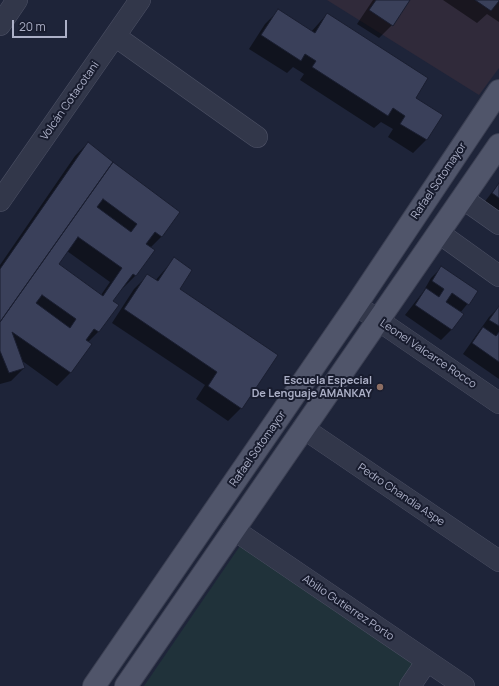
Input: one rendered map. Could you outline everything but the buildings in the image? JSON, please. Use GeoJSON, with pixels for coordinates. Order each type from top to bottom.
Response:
{"type":"FeatureCollection","features":[{"type":"Feature","properties":{"kind":"main road","name":"Rafael Sotomayor"},"geometry":{"type":"LineString","coordinates":[[94,686],[356,305],[499,91]]}},
{"type":"Feature","properties":{"kind":"main road"},"geometry":{"type":"LineString","coordinates":[[126,686],[378,320],[440,234],[462,198],[499,145]]}},
{"type":"Feature","properties":{"kind":"street"},"geometry":{"type":"LineString","coordinates":[[0,26],[17,0]]}},
{"type":"Feature","properties":{"kind":"street","name":"Volcán Cotacotani"},"geometry":{"type":"LineString","coordinates":[[1,194],[140,0]]}},
{"type":"Feature","properties":{"kind":"street"},"geometry":{"type":"LineString","coordinates":[[115,36],[257,137]]}},
{"type":"Feature","properties":{"kind":"street"},"geometry":{"type":"LineString","coordinates":[[462,198],[499,224]]}},
{"type":"Feature","properties":{"kind":"street"},"geometry":{"type":"LineString","coordinates":[[440,234],[499,276]]}},
{"type":"Feature","properties":{"kind":"street","name":"Leonel Valcarce Rocco"},"geometry":{"type":"LineString","coordinates":[[356,305],[499,403]]}},
{"type":"Feature","properties":{"kind":"street","name":"Pedro Chandia Aspe"},"geometry":{"type":"LineString","coordinates":[[303,428],[499,561]]}},
{"type":"Feature","properties":{"kind":"street","name":"Abilio Gutierrez Porto"},"geometry":{"type":"LineString","coordinates":[[233,529],[464,686]]}},
{"type":"Feature","properties":{"kind":"street"},"geometry":{"type":"LineString","coordinates":[[410,686],[427,661]]}},
{"type":"Feature","properties":{"kind":"shaded area"},"geometry":{"type":"Polygon","coordinates":[[[327,0],[499,0],[499,68],[479,95],[327,0]]]}},
{"type":"Feature","properties":{"kind":"shaded area"},"geometry":{"type":"Polygon","coordinates":[[[242,543],[416,664],[401,686],[144,686],[242,543]]]}},
{"type":"Feature","properties":{"kind":"place","name":"Escuela Especial De Lenguaje AMANKAY"},"geometry":{"type":"Point","coordinates":[380,387]}}]}
